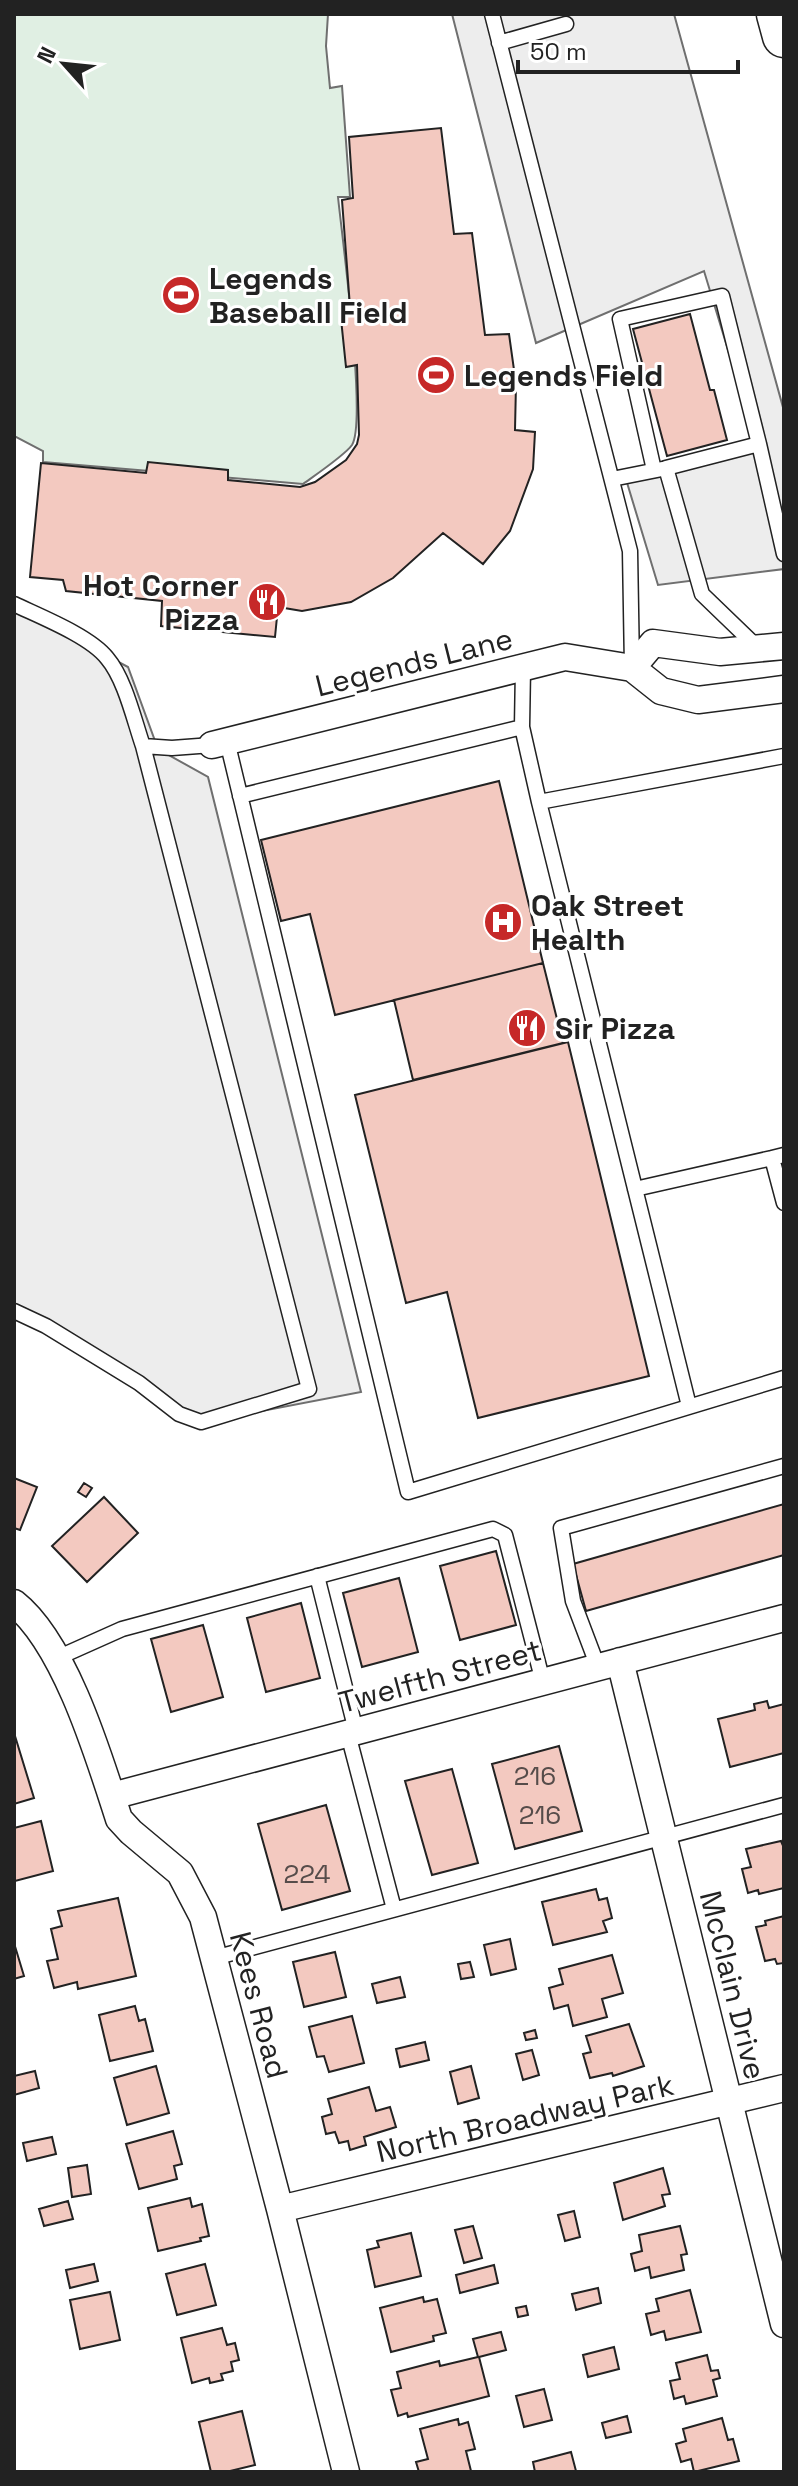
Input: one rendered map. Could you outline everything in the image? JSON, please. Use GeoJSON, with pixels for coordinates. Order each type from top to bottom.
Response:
{"type":"FeatureCollection","features":[{"type":"Feature","properties":{"kind":"main road"},"geometry":{"type":"LineString","coordinates":[[778,14],[784,36]]}},
{"type":"Feature","properties":{"kind":"street"},"geometry":{"type":"LineString","coordinates":[[632,668],[653,643],[720,652],[772,648]]}},
{"type":"Feature","properties":{"kind":"street","name":"Legends Lane"},"geometry":{"type":"LineString","coordinates":[[219,743],[565,657],[632,668],[661,691],[698,700],[784,689]]}},
{"type":"Feature","properties":{"kind":"street","name":"Kees Road"},"geometry":{"type":"LineString","coordinates":[[14,1603],[44,1635],[65,1672],[119,1819],[180,1873],[203,1917],[346,2472]]}},
{"type":"Feature","properties":{"kind":"street","name":"Twelfth Street"},"geometry":{"type":"LineString","coordinates":[[112,1796],[784,1618]]}},
{"type":"Feature","properties":{"kind":"street","name":"McClain Drive"},"geometry":{"type":"LineString","coordinates":[[609,1664],[664,1836],[784,2324]]}},
{"type":"Feature","properties":{"kind":"street","name":"North Broadway Park"},"geometry":{"type":"LineString","coordinates":[[280,2209],[784,2088]]}},
{"type":"Feature","properties":{"kind":"lane"},"geometry":{"type":"LineString","coordinates":[[492,14],[630,551],[632,668]]}},
{"type":"Feature","properties":{"kind":"lane"},"geometry":{"type":"LineString","coordinates":[[499,43],[566,24]]}},
{"type":"Feature","properties":{"kind":"lane"},"geometry":{"type":"LineString","coordinates":[[772,648],[702,594],[660,469],[620,319],[722,296],[784,554]]}},
{"type":"Feature","properties":{"kind":"lane"},"geometry":{"type":"LineString","coordinates":[[612,479],[759,444]]}},
{"type":"Feature","properties":{"kind":"lane"},"geometry":{"type":"LineString","coordinates":[[14,604],[74,634],[107,657],[123,686],[143,746],[309,1389],[201,1422],[179,1414],[139,1383],[46,1326],[14,1311]]}},
{"type":"Feature","properties":{"kind":"lane"},"geometry":{"type":"LineString","coordinates":[[523,668],[522,727],[689,1406]]}},
{"type":"Feature","properties":{"kind":"lane"},"geometry":{"type":"LineString","coordinates":[[240,796],[522,727]]}},
{"type":"Feature","properties":{"kind":"lane"},"geometry":{"type":"LineString","coordinates":[[143,746],[172,748],[219,743],[240,796],[408,1492],[784,1378]]}},
{"type":"Feature","properties":{"kind":"lane"},"geometry":{"type":"LineString","coordinates":[[539,802],[784,756]]}},
{"type":"Feature","properties":{"kind":"lane"},"geometry":{"type":"LineString","coordinates":[[635,1189],[778,1156],[784,1203]]}},
{"type":"Feature","properties":{"kind":"lane"},"geometry":{"type":"LineString","coordinates":[[609,1664],[573,1601],[561,1528],[784,1466]]}},
{"type":"Feature","properties":{"kind":"lane"},"geometry":{"type":"LineString","coordinates":[[57,1658],[122,1629],[493,1529],[505,1535],[543,1682]]}},
{"type":"Feature","properties":{"kind":"lane"},"geometry":{"type":"LineString","coordinates":[[317,1576],[394,1909]]}},
{"type":"Feature","properties":{"kind":"lane"},"geometry":{"type":"LineString","coordinates":[[214,1958],[784,1805]]}},
{"type":"Feature","properties":{"kind":"green space","name":"Legends Baseball Field"},"geometry":{"type":"Polygon","coordinates":[[[14,14],[328,14],[326,46],[330,88],[342,86],[350,197],[338,197],[355,366],[356,429],[352,445],[303,484],[43,462],[43,451],[14,436],[14,14]]]}},
{"type":"Feature","properties":{"kind":"shaded area"},"geometry":{"type":"Polygon","coordinates":[[[452,14],[674,14],[784,411],[784,569],[658,585],[625,476],[756,442],[704,271],[536,343],[452,14]]]}},
{"type":"Feature","properties":{"kind":"shaded area"},"geometry":{"type":"Polygon","coordinates":[[[14,606],[128,667],[158,749],[208,777],[361,1392],[205,1422],[40,1321],[14,1312],[14,606]]]}},
{"type":"Feature","properties":{"kind":"building","name":"Legends Field"},"geometry":{"type":"Polygon","coordinates":[[[441,128],[454,234],[472,233],[485,335],[509,334],[516,384],[515,430],[535,432],[533,469],[510,531],[483,564],[443,533],[393,578],[351,602],[302,611],[278,607],[275,637],[161,626],[162,601],[66,591],[63,580],[30,577],[41,463],[146,473],[148,462],[228,470],[228,480],[300,487],[315,482],[346,460],[359,435],[357,365],[346,367],[340,309],[350,307],[342,200],[353,198],[349,137],[441,128]]]}},
{"type":"Feature","properties":{"kind":"building"},"geometry":{"type":"Polygon","coordinates":[[[690,314],[727,440],[667,456],[633,329],[690,314]]]}},
{"type":"Feature","properties":{"kind":"building"},"geometry":{"type":"Polygon","coordinates":[[[499,781],[543,963],[335,1015],[310,914],[281,921],[261,840],[499,781]]]}},
{"type":"Feature","properties":{"kind":"building"},"geometry":{"type":"Polygon","coordinates":[[[543,963],[563,1043],[413,1080],[394,1000],[543,963]]]}},
{"type":"Feature","properties":{"kind":"building"},"geometry":{"type":"Polygon","coordinates":[[[568,1042],[649,1376],[478,1418],[447,1292],[406,1303],[355,1095],[568,1042]]]}},
{"type":"Feature","properties":{"kind":"building"},"geometry":{"type":"Polygon","coordinates":[[[14,1478],[37,1487],[20,1530],[14,1528],[14,1478]]]}},
{"type":"Feature","properties":{"kind":"building"},"geometry":{"type":"Polygon","coordinates":[[[84,1483],[92,1488],[86,1497],[78,1492],[84,1483]]]}},
{"type":"Feature","properties":{"kind":"building"},"geometry":{"type":"Polygon","coordinates":[[[104,1497],[138,1533],[87,1582],[52,1546],[104,1497]]]}},
{"type":"Feature","properties":{"kind":"building"},"geometry":{"type":"Polygon","coordinates":[[[784,1504],[784,1555],[586,1611],[573,1564],[784,1504]]]}},
{"type":"Feature","properties":{"kind":"building"},"geometry":{"type":"Polygon","coordinates":[[[496,1551],[516,1625],[460,1640],[440,1566],[496,1551]]]}},
{"type":"Feature","properties":{"kind":"building"},"geometry":{"type":"Polygon","coordinates":[[[399,1578],[418,1652],[362,1667],[343,1593],[399,1578]]]}},
{"type":"Feature","properties":{"kind":"building"},"geometry":{"type":"Polygon","coordinates":[[[301,1603],[320,1678],[266,1692],[247,1618],[301,1603]]]}},
{"type":"Feature","properties":{"kind":"building"},"geometry":{"type":"Polygon","coordinates":[[[203,1625],[223,1697],[171,1712],[151,1639],[203,1625]]]}},
{"type":"Feature","properties":{"kind":"building"},"geometry":{"type":"Polygon","coordinates":[[[767,1701],[769,1708],[784,1704],[784,1753],[730,1767],[718,1719],[755,1710],[754,1704],[767,1701]]]}},
{"type":"Feature","properties":{"kind":"building"},"geometry":{"type":"Polygon","coordinates":[[[14,1737],[34,1798],[14,1804],[14,1737]]]}},
{"type":"Feature","properties":{"kind":"building"},"geometry":{"type":"Polygon","coordinates":[[[559,1746],[582,1831],[515,1849],[492,1764],[559,1746]]]}},
{"type":"Feature","properties":{"kind":"building"},"geometry":{"type":"Polygon","coordinates":[[[452,1769],[478,1863],[432,1875],[405,1781],[452,1769]]]}},
{"type":"Feature","properties":{"kind":"building"},"geometry":{"type":"Polygon","coordinates":[[[326,1805],[350,1891],[282,1910],[258,1824],[326,1805]]]}},
{"type":"Feature","properties":{"kind":"building"},"geometry":{"type":"Polygon","coordinates":[[[41,1821],[53,1871],[15,1881],[14,1828],[41,1821]]]}},
{"type":"Feature","properties":{"kind":"building"},"geometry":{"type":"Polygon","coordinates":[[[781,1841],[784,1848],[784,1888],[759,1894],[758,1890],[748,1893],[742,1869],[751,1867],[746,1849],[781,1841]]]}},
{"type":"Feature","properties":{"kind":"building"},"geometry":{"type":"Polygon","coordinates":[[[596,1889],[599,1900],[607,1898],[612,1918],[603,1921],[607,1932],[553,1945],[542,1902],[596,1889]]]}},
{"type":"Feature","properties":{"kind":"building"},"geometry":{"type":"Polygon","coordinates":[[[118,1898],[136,1976],[78,1989],[77,1982],[54,1988],[47,1961],[58,1959],[51,1929],[62,1926],[58,1911],[118,1898]]]}},
{"type":"Feature","properties":{"kind":"building"},"geometry":{"type":"Polygon","coordinates":[[[784,1916],[784,1963],[777,1964],[775,1959],[765,1961],[756,1927],[784,1916]]]}},
{"type":"Feature","properties":{"kind":"building"},"geometry":{"type":"Polygon","coordinates":[[[510,1939],[516,1969],[491,1975],[484,1945],[510,1939]]]}},
{"type":"Feature","properties":{"kind":"building"},"geometry":{"type":"Polygon","coordinates":[[[14,1943],[24,1976],[14,1979],[14,1943]]]}},
{"type":"Feature","properties":{"kind":"building"},"geometry":{"type":"Polygon","coordinates":[[[335,1952],[346,1997],[304,2007],[293,1962],[335,1952]]]}},
{"type":"Feature","properties":{"kind":"building"},"geometry":{"type":"Polygon","coordinates":[[[612,1955],[623,1993],[602,1999],[607,2017],[573,2026],[568,2005],[554,2009],[549,1988],[563,1984],[559,1969],[612,1955]]]}},
{"type":"Feature","properties":{"kind":"building"},"geometry":{"type":"Polygon","coordinates":[[[470,1962],[474,1977],[461,1979],[458,1964],[470,1962]]]}},
{"type":"Feature","properties":{"kind":"building"},"geometry":{"type":"Polygon","coordinates":[[[400,1977],[405,1997],[377,2003],[372,1984],[400,1977]]]}},
{"type":"Feature","properties":{"kind":"building"},"geometry":{"type":"Polygon","coordinates":[[[135,2006],[139,2021],[145,2019],[153,2051],[110,2061],[99,2015],[135,2006]]]}},
{"type":"Feature","properties":{"kind":"building"},"geometry":{"type":"Polygon","coordinates":[[[352,2016],[364,2063],[329,2072],[324,2056],[317,2057],[309,2027],[352,2016]]]}},
{"type":"Feature","properties":{"kind":"building"},"geometry":{"type":"Polygon","coordinates":[[[629,2024],[644,2066],[613,2076],[612,2073],[590,2078],[583,2054],[591,2052],[586,2036],[629,2024]]]}},
{"type":"Feature","properties":{"kind":"building"},"geometry":{"type":"Polygon","coordinates":[[[535,2030],[537,2038],[526,2040],[524,2033],[535,2030]]]}},
{"type":"Feature","properties":{"kind":"building"},"geometry":{"type":"Polygon","coordinates":[[[425,2042],[429,2060],[400,2067],[396,2049],[425,2042]]]}},
{"type":"Feature","properties":{"kind":"building"},"geometry":{"type":"Polygon","coordinates":[[[532,2050],[539,2075],[523,2080],[516,2054],[532,2050]]]}},
{"type":"Feature","properties":{"kind":"building"},"geometry":{"type":"Polygon","coordinates":[[[156,2066],[169,2113],[127,2125],[114,2078],[156,2066]]]}},
{"type":"Feature","properties":{"kind":"building"},"geometry":{"type":"Polygon","coordinates":[[[471,2066],[479,2098],[458,2104],[450,2072],[471,2066]]]}},
{"type":"Feature","properties":{"kind":"building"},"geometry":{"type":"Polygon","coordinates":[[[35,2071],[39,2088],[14,2095],[14,2076],[35,2071]]]}},
{"type":"Feature","properties":{"kind":"building"},"geometry":{"type":"Polygon","coordinates":[[[369,2087],[376,2111],[390,2107],[396,2127],[364,2137],[366,2145],[350,2150],[348,2141],[339,2143],[335,2132],[326,2134],[322,2117],[332,2114],[328,2099],[369,2087]]]}},
{"type":"Feature","properties":{"kind":"building"},"geometry":{"type":"Polygon","coordinates":[[[173,2131],[182,2164],[174,2166],[177,2179],[139,2189],[126,2144],[173,2131]]]}},
{"type":"Feature","properties":{"kind":"building"},"geometry":{"type":"Polygon","coordinates":[[[52,2137],[56,2154],[27,2161],[23,2143],[52,2137]]]}},
{"type":"Feature","properties":{"kind":"building"},"geometry":{"type":"Polygon","coordinates":[[[87,2165],[91,2194],[72,2197],[68,2168],[87,2165]]]}},
{"type":"Feature","properties":{"kind":"building"},"geometry":{"type":"Polygon","coordinates":[[[663,2168],[670,2194],[662,2195],[665,2206],[623,2220],[614,2183],[663,2168]]]}},
{"type":"Feature","properties":{"kind":"building"},"geometry":{"type":"Polygon","coordinates":[[[190,2198],[192,2207],[202,2204],[209,2236],[200,2238],[201,2241],[158,2251],[148,2208],[190,2198]]]}},
{"type":"Feature","properties":{"kind":"building"},"geometry":{"type":"Polygon","coordinates":[[[68,2201],[73,2219],[44,2226],[39,2209],[68,2201]]]}},
{"type":"Feature","properties":{"kind":"building"},"geometry":{"type":"Polygon","coordinates":[[[574,2211],[580,2237],[565,2241],[558,2215],[574,2211]]]}},
{"type":"Feature","properties":{"kind":"building"},"geometry":{"type":"Polygon","coordinates":[[[473,2226],[482,2258],[464,2263],[455,2230],[473,2226]]]}},
{"type":"Feature","properties":{"kind":"building"},"geometry":{"type":"Polygon","coordinates":[[[680,2226],[687,2254],[681,2255],[684,2270],[651,2278],[649,2267],[635,2271],[631,2254],[642,2251],[639,2235],[680,2226]]]}},
{"type":"Feature","properties":{"kind":"building"},"geometry":{"type":"Polygon","coordinates":[[[411,2233],[421,2276],[375,2287],[367,2250],[379,2247],[377,2241],[411,2233]]]}},
{"type":"Feature","properties":{"kind":"building"},"geometry":{"type":"Polygon","coordinates":[[[94,2264],[98,2281],[70,2288],[66,2270],[94,2264]]]}},
{"type":"Feature","properties":{"kind":"building"},"geometry":{"type":"Polygon","coordinates":[[[205,2264],[216,2305],[177,2315],[166,2274],[205,2264]]]}},
{"type":"Feature","properties":{"kind":"building"},"geometry":{"type":"Polygon","coordinates":[[[494,2265],[498,2283],[460,2293],[456,2275],[494,2265]]]}},
{"type":"Feature","properties":{"kind":"building"},"geometry":{"type":"Polygon","coordinates":[[[598,2288],[601,2303],[576,2310],[572,2294],[598,2288]]]}},
{"type":"Feature","properties":{"kind":"building"},"geometry":{"type":"Polygon","coordinates":[[[690,2290],[701,2332],[666,2340],[664,2331],[651,2335],[646,2314],[659,2311],[656,2299],[690,2290]]]}},
{"type":"Feature","properties":{"kind":"building"},"geometry":{"type":"Polygon","coordinates":[[[110,2292],[120,2340],[80,2349],[70,2300],[110,2292]]]}},
{"type":"Feature","properties":{"kind":"building"},"geometry":{"type":"Polygon","coordinates":[[[423,2297],[424,2302],[437,2299],[446,2333],[433,2336],[434,2341],[391,2352],[380,2308],[423,2297]]]}},
{"type":"Feature","properties":{"kind":"building"},"geometry":{"type":"Polygon","coordinates":[[[526,2306],[528,2315],[518,2317],[516,2308],[526,2306]]]}},
{"type":"Feature","properties":{"kind":"building"},"geometry":{"type":"Polygon","coordinates":[[[222,2328],[227,2345],[235,2343],[239,2360],[231,2362],[233,2371],[221,2374],[223,2380],[210,2383],[209,2378],[192,2383],[181,2338],[222,2328]]]}},
{"type":"Feature","properties":{"kind":"building"},"geometry":{"type":"Polygon","coordinates":[[[501,2332],[506,2350],[479,2357],[489,2396],[408,2417],[407,2413],[398,2416],[391,2390],[401,2388],[397,2372],[439,2361],[440,2366],[478,2357],[473,2339],[501,2332]]]}},
{"type":"Feature","properties":{"kind":"building"},"geometry":{"type":"Polygon","coordinates":[[[614,2347],[619,2369],[588,2377],[583,2355],[614,2347]]]}},
{"type":"Feature","properties":{"kind":"building"},"geometry":{"type":"Polygon","coordinates":[[[707,2355],[711,2371],[718,2370],[720,2378],[713,2380],[717,2396],[686,2404],[684,2396],[674,2399],[670,2381],[680,2379],[676,2363],[707,2355]]]}},
{"type":"Feature","properties":{"kind":"building"},"geometry":{"type":"Polygon","coordinates":[[[544,2389],[552,2420],[524,2427],[516,2396],[544,2389]]]}},
{"type":"Feature","properties":{"kind":"building"},"geometry":{"type":"Polygon","coordinates":[[[242,2411],[255,2465],[211,2472],[199,2422],[242,2411]]]}},
{"type":"Feature","properties":{"kind":"building"},"geometry":{"type":"Polygon","coordinates":[[[627,2416],[631,2432],[606,2438],[602,2423],[627,2416]]]}},
{"type":"Feature","properties":{"kind":"building"},"geometry":{"type":"Polygon","coordinates":[[[722,2418],[728,2440],[733,2439],[739,2461],[694,2472],[691,2459],[681,2462],[676,2444],[686,2441],[683,2429],[722,2418]]]}},
{"type":"Feature","properties":{"kind":"building"},"geometry":{"type":"Polygon","coordinates":[[[458,2419],[459,2425],[468,2422],[475,2449],[466,2451],[471,2471],[419,2472],[416,2462],[428,2459],[420,2429],[458,2419]]]}},
{"type":"Feature","properties":{"kind":"building"},"geometry":{"type":"Polygon","coordinates":[[[571,2452],[576,2471],[535,2472],[533,2462],[571,2452]]]}},
{"type":"Feature","properties":{"kind":"place","name":"Legends Baseball Field"},"geometry":{"type":"Point","coordinates":[181,295]}},
{"type":"Feature","properties":{"kind":"place","name":"Legends Field"},"geometry":{"type":"Point","coordinates":[436,375]}},
{"type":"Feature","properties":{"kind":"place","name":"Hot Corner Pizza"},"geometry":{"type":"Point","coordinates":[267,602]}},
{"type":"Feature","properties":{"kind":"place","name":"Oak Street Health"},"geometry":{"type":"Point","coordinates":[503,922]}},
{"type":"Feature","properties":{"kind":"place","name":"Sir Pizza"},"geometry":{"type":"Point","coordinates":[527,1028]}}]}
